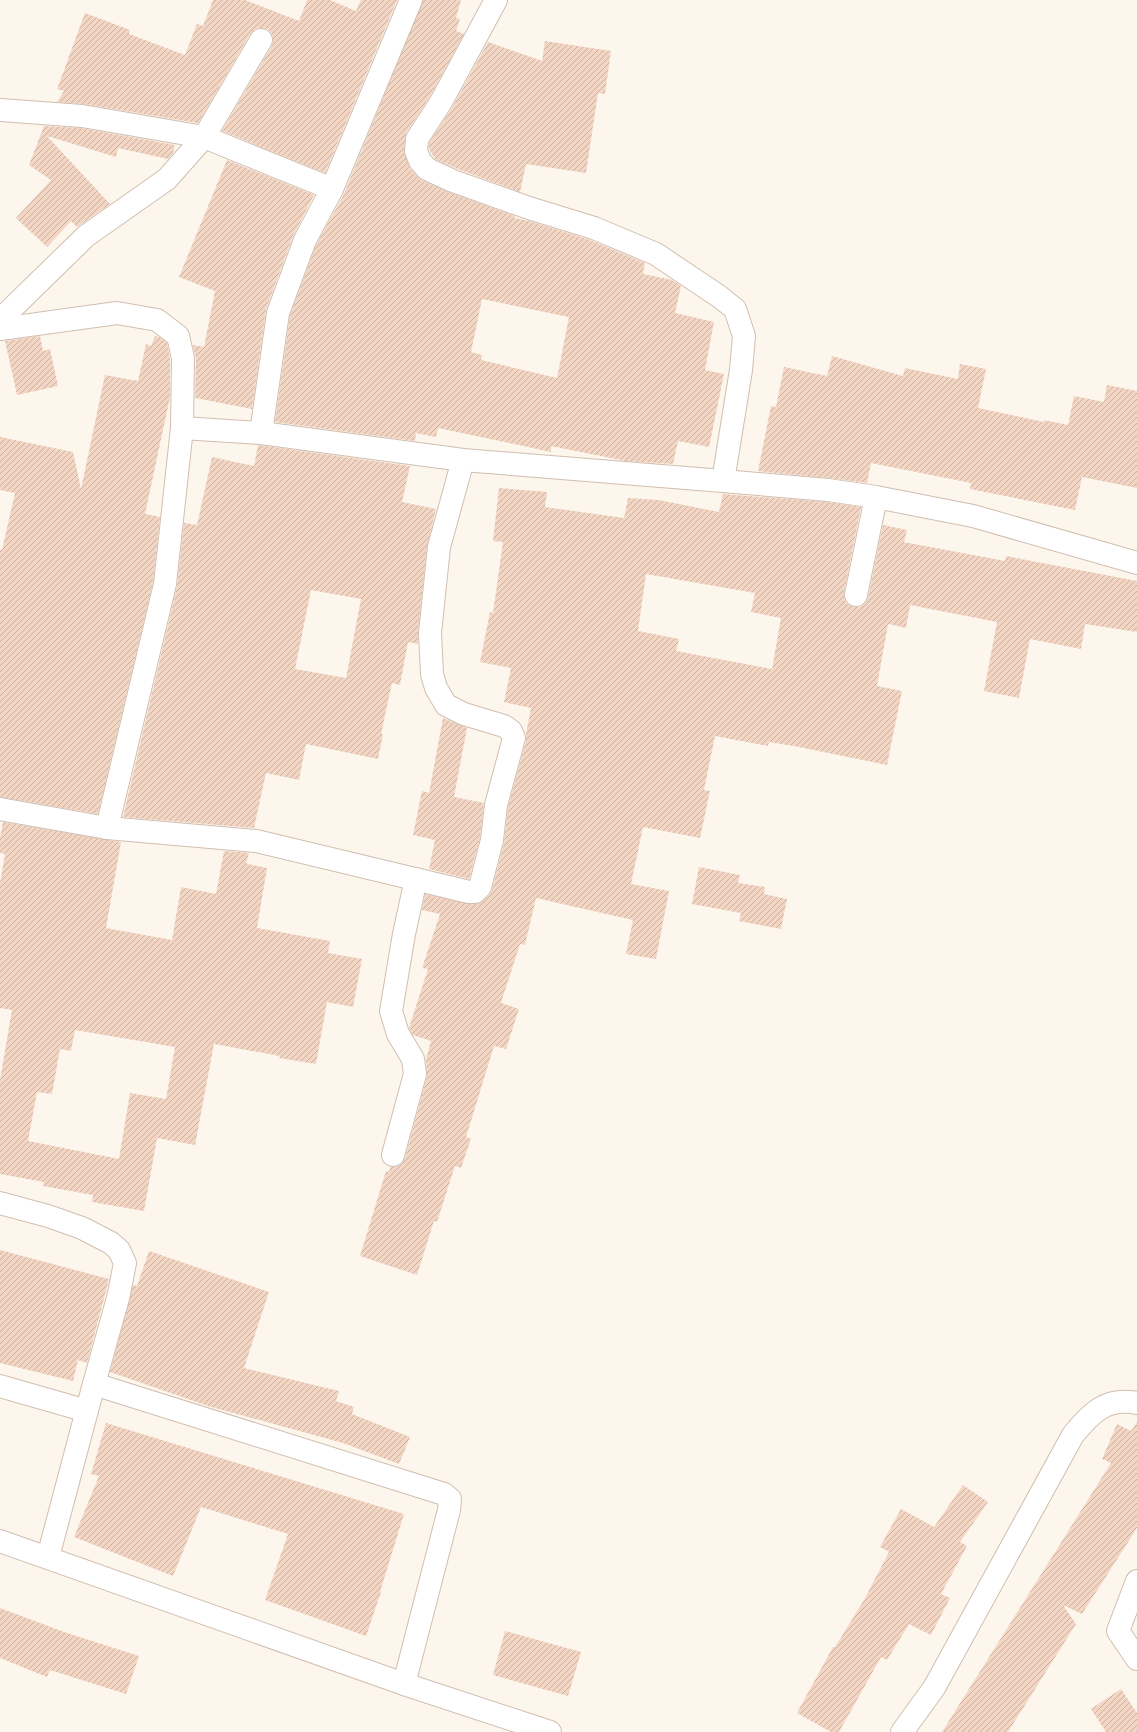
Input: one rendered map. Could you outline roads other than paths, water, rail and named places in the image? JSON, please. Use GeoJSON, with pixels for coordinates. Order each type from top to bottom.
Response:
{"type":"FeatureCollection","features":[{"type":"Feature","properties":{"kind":"street"},"geometry":{"type":"LineString","coordinates":[[261,433],[278,314],[305,240],[332,188],[410,0]]}},
{"type":"Feature","properties":{"kind":"street"},"geometry":{"type":"LineString","coordinates":[[496,0],[441,102],[417,139],[416,151],[420,161],[427,169],[453,181],[529,208],[594,228],[656,254],[720,297],[735,310],[744,336],[741,370],[723,480]]}},
{"type":"Feature","properties":{"kind":"street"},"geometry":{"type":"LineString","coordinates":[[0,320],[86,236],[167,178],[204,137],[260,40]]}},
{"type":"Feature","properties":{"kind":"street"},"geometry":{"type":"LineString","coordinates":[[0,110],[82,116],[204,137],[332,188]]}},
{"type":"Feature","properties":{"kind":"street"},"geometry":{"type":"LineString","coordinates":[[0,329],[117,313],[157,320],[178,336],[183,358],[182,428],[165,584],[107,828]]}},
{"type":"Feature","properties":{"kind":"street"},"geometry":{"type":"LineString","coordinates":[[182,428],[261,433],[463,460],[723,480],[828,490],[876,497],[973,516],[1137,563]]}},
{"type":"Feature","properties":{"kind":"street"},"geometry":{"type":"LineString","coordinates":[[0,809],[107,828],[256,841],[469,892],[475,892],[480,887],[492,840],[496,805],[514,738],[511,730],[504,726],[464,714],[446,705],[436,688],[432,674],[430,633],[439,547],[463,460]]}},
{"type":"Feature","properties":{"kind":"street"},"geometry":{"type":"LineString","coordinates":[[856,595],[876,497]]}},
{"type":"Feature","properties":{"kind":"street"},"geometry":{"type":"LineString","coordinates":[[393,1155],[415,1074],[413,1059],[398,1034],[391,1011],[404,934],[416,879]]}},
{"type":"Feature","properties":{"kind":"street"},"geometry":{"type":"LineString","coordinates":[[0,1203],[48,1216],[82,1228],[111,1242],[119,1250],[125,1263],[118,1298],[48,1557]]}},
{"type":"Feature","properties":{"kind":"street"},"geometry":{"type":"LineString","coordinates":[[94,1384],[444,1494],[450,1499],[449,1510],[404,1684]]}},
{"type":"Feature","properties":{"kind":"street"},"geometry":{"type":"LineString","coordinates":[[0,1386],[87,1412]]}},
{"type":"Feature","properties":{"kind":"street"},"geometry":{"type":"LineString","coordinates":[[902,1732],[934,1688],[1073,1435],[1089,1416],[1107,1404],[1137,1403]]}},
{"type":"Feature","properties":{"kind":"street"},"geometry":{"type":"LineString","coordinates":[[0,1541],[404,1684],[550,1732]]}},
{"type":"Feature","properties":{"kind":"street"},"geometry":{"type":"LineString","coordinates":[[1137,1581],[1118,1631],[1137,1659]]}}]}
